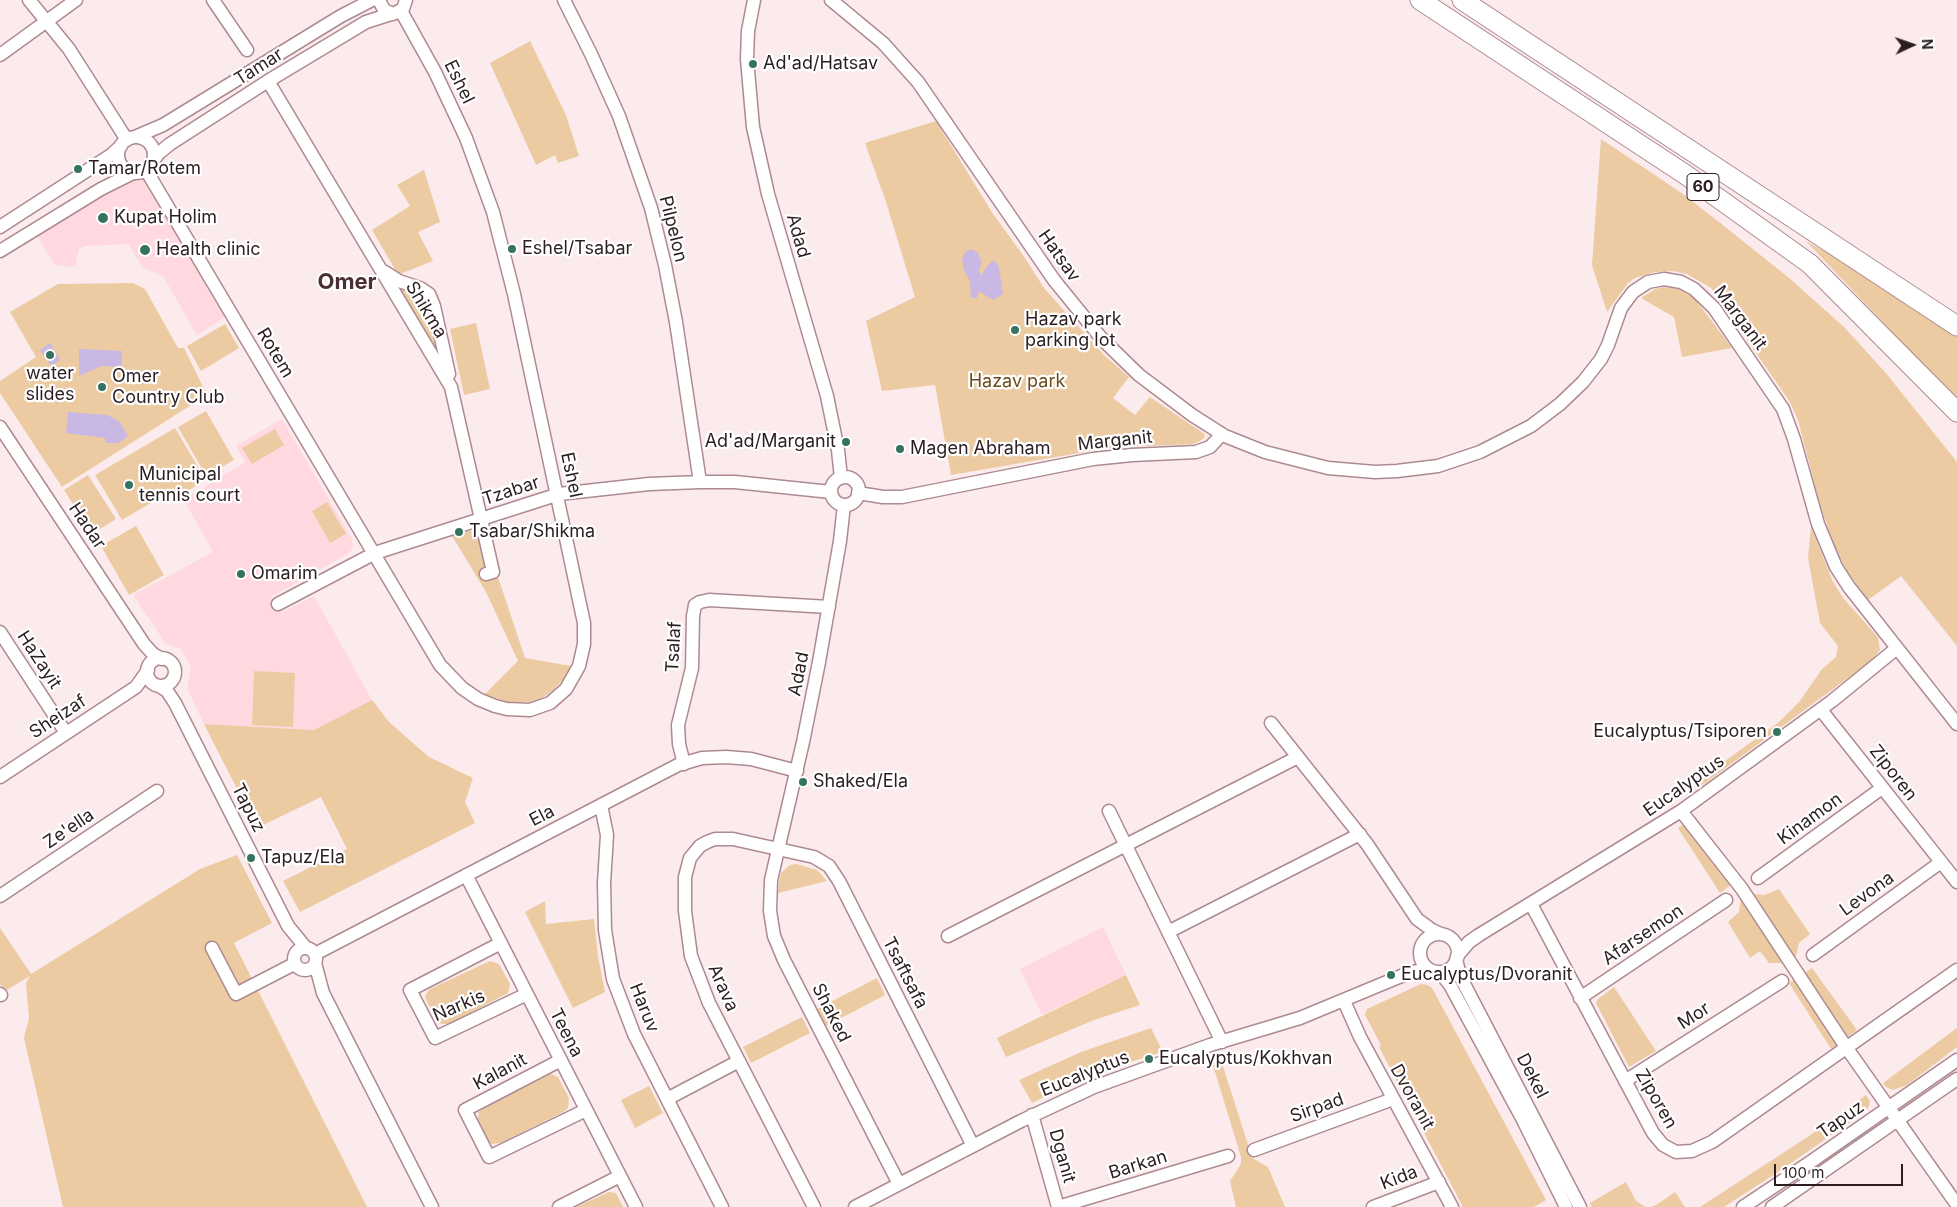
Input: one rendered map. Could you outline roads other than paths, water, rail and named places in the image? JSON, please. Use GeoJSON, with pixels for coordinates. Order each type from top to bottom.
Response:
{"type":"FeatureCollection","features":[{"type":"Feature","properties":{"kind":"highway","name":"60"},"geometry":{"type":"LineString","coordinates":[[1420,0],[1686,175],[1810,264],[1957,412]]}},
{"type":"Feature","properties":{"kind":"highway","name":"60"},"geometry":{"type":"LineString","coordinates":[[1462,0],[1957,326]]}},
{"type":"Feature","properties":{"kind":"street"},"geometry":{"type":"LineString","coordinates":[[29,0],[72,54],[128,141]]}},
{"type":"Feature","properties":{"kind":"street"},"geometry":{"type":"LineString","coordinates":[[0,56],[76,0]]}},
{"type":"Feature","properties":{"kind":"street"},"geometry":{"type":"LineString","coordinates":[[213,0],[247,50]]}},
{"type":"Feature","properties":{"kind":"street","name":"Tamar"},"geometry":{"type":"LineString","coordinates":[[0,227],[113,154],[128,141],[163,125],[341,16],[372,0]]}},
{"type":"Feature","properties":{"kind":"street","name":"Eshel"},"geometry":{"type":"LineString","coordinates":[[374,554],[434,656],[454,681],[470,694],[495,706],[519,711],[541,708],[554,700],[566,688],[579,666],[584,644],[582,613],[514,294],[492,212],[470,147],[451,104],[402,6],[382,8],[379,0]]}},
{"type":"Feature","properties":{"kind":"street","name":"Pilpelon"},"geometry":{"type":"LineString","coordinates":[[564,0],[615,108],[631,148],[651,208],[673,303],[700,482]]}},
{"type":"Feature","properties":{"kind":"street","name":"Adad"},"geometry":{"type":"LineString","coordinates":[[754,0],[748,30],[747,59],[753,127],[768,194],[827,396],[837,443],[841,478]]}},
{"type":"Feature","properties":{"kind":"street","name":"Hatsav"},"geometry":{"type":"LineString","coordinates":[[831,0],[883,43],[918,82],[1054,280],[1102,340],[1159,392],[1222,434],[1265,452],[1313,465]]}},
{"type":"Feature","properties":{"kind":"street","name":"Tamar"},"geometry":{"type":"LineString","coordinates":[[0,251],[101,189],[144,168],[170,144],[268,81],[366,22],[402,6]]}},
{"type":"Feature","properties":{"kind":"street","name":"Shikma"},"geometry":{"type":"LineString","coordinates":[[268,81],[451,386],[493,572],[486,574]]}},
{"type":"Feature","properties":{"kind":"street"},"geometry":{"type":"LineString","coordinates":[[145,140],[154,150],[144,168],[127,170],[120,163],[118,156],[128,141],[145,140]]}},
{"type":"Feature","properties":{"kind":"street","name":"Rotem"},"geometry":{"type":"LineString","coordinates":[[144,168],[374,554]]}},
{"type":"Feature","properties":{"kind":"street"},"geometry":{"type":"LineString","coordinates":[[381,269],[395,279],[420,288],[429,294],[434,306],[451,386]]}},
{"type":"Feature","properties":{"kind":"street","name":"Marganit"},"geometry":{"type":"LineString","coordinates":[[1313,465],[1368,472],[1418,469],[1459,460],[1501,443],[1524,431],[1545,416],[1588,377],[1604,352],[1621,308],[1633,292],[1648,282],[1656,280],[1664,279],[1681,282],[1694,288],[1710,302],[1779,402],[1789,423],[1811,502],[1830,556],[1842,578],[1957,724]]}},
{"type":"Feature","properties":{"kind":"street","name":"Hadar"},"geometry":{"type":"LineString","coordinates":[[0,426],[144,644],[153,654],[162,659]]}},
{"type":"Feature","properties":{"kind":"street","name":"Marganit"},"geometry":{"type":"LineString","coordinates":[[858,493],[883,497],[902,497],[1101,458],[1196,452],[1210,446],[1222,434]]}},
{"type":"Feature","properties":{"kind":"street"},"geometry":{"type":"LineString","coordinates":[[841,478],[854,481],[858,488],[858,493],[853,502],[844,504],[836,501],[831,492],[835,482],[841,478]]}},
{"type":"Feature","properties":{"kind":"street","name":"Tzabar"},"geometry":{"type":"LineString","coordinates":[[278,604],[374,554],[557,494],[649,484],[700,482],[735,482],[831,492]]}},
{"type":"Feature","properties":{"kind":"street","name":"Adad"},"geometry":{"type":"LineString","coordinates":[[778,849],[797,770],[829,607],[841,537],[844,504]]}},
{"type":"Feature","properties":{"kind":"street","name":"Tsalaf"},"geometry":{"type":"LineString","coordinates":[[684,764],[679,744],[678,725],[692,672],[693,616],[696,605],[709,600],[829,607]]}},
{"type":"Feature","properties":{"kind":"street","name":"HaZayit"},"geometry":{"type":"LineString","coordinates":[[0,632],[66,733]]}},
{"type":"Feature","properties":{"kind":"street","name":"Hadar"},"geometry":{"type":"LineString","coordinates":[[144,644],[148,658],[148,669]]}},
{"type":"Feature","properties":{"kind":"street","name":"Eucalyptus"},"geometry":{"type":"LineString","coordinates":[[1457,958],[1469,942],[1479,935],[1682,811],[1821,710],[1897,648]]}},
{"type":"Feature","properties":{"kind":"street"},"geometry":{"type":"LineString","coordinates":[[162,659],[172,664],[175,672],[174,678],[169,683],[157,685],[149,678],[148,669],[153,661],[162,659]]}},
{"type":"Feature","properties":{"kind":"street","name":"Sheizaf"},"geometry":{"type":"LineString","coordinates":[[0,777],[136,687],[148,669]]}},
{"type":"Feature","properties":{"kind":"street","name":"Tapuz"},"geometry":{"type":"LineString","coordinates":[[174,678],[178,707]]}},
{"type":"Feature","properties":{"kind":"street","name":"Sheizaf"},"geometry":{"type":"LineString","coordinates":[[136,687],[157,685]]}},
{"type":"Feature","properties":{"kind":"street","name":"Tapuz"},"geometry":{"type":"LineString","coordinates":[[157,685],[169,694],[178,707],[288,926],[297,963],[323,993],[432,1207]]}},
{"type":"Feature","properties":{"kind":"street","name":"Ziporen"},"geometry":{"type":"LineString","coordinates":[[1821,710],[1957,882]]}},
{"type":"Feature","properties":{"kind":"street"},"geometry":{"type":"LineString","coordinates":[[1271,723],[1360,834],[1414,914],[1425,926],[1446,937],[1457,948],[1457,958],[1450,968],[1434,971],[1421,962],[1420,930],[1414,914]]}},
{"type":"Feature","properties":{"kind":"street"},"geometry":{"type":"LineString","coordinates":[[948,936],[1298,756]]}},
{"type":"Feature","properties":{"kind":"street","name":"Ela"},"geometry":{"type":"LineString","coordinates":[[312,955],[684,764],[708,758],[732,757],[797,770]]}},
{"type":"Feature","properties":{"kind":"street","name":"Kinamon"},"geometry":{"type":"LineString","coordinates":[[1758,878],[1882,788]]}},
{"type":"Feature","properties":{"kind":"street","name":"Ze'ella"},"geometry":{"type":"LineString","coordinates":[[0,896],[157,792]]}},
{"type":"Feature","properties":{"kind":"street","name":"Haruv"},"geometry":{"type":"LineString","coordinates":[[601,805],[607,834],[604,883],[605,930],[614,980],[634,1034],[722,1207]]}},
{"type":"Feature","properties":{"kind":"street"},"geometry":{"type":"LineString","coordinates":[[1108,811],[1222,1042]]}},
{"type":"Feature","properties":{"kind":"street"},"geometry":{"type":"LineString","coordinates":[[1682,811],[1742,889],[1952,1204]]}},
{"type":"Feature","properties":{"kind":"street"},"geometry":{"type":"LineString","coordinates":[[1168,932],[1360,834]]}},
{"type":"Feature","properties":{"kind":"street","name":"Arava"},"geometry":{"type":"LineString","coordinates":[[778,849],[733,839],[715,839],[700,846],[690,858],[687,867],[685,911],[691,956],[706,995],[814,1207]]}},
{"type":"Feature","properties":{"kind":"street","name":"Tsaftsafa"},"geometry":{"type":"LineString","coordinates":[[778,849],[819,859],[826,863],[834,873],[973,1146]]}},
{"type":"Feature","properties":{"kind":"street","name":"Shaked"},"geometry":{"type":"LineString","coordinates":[[778,849],[770,896],[770,917],[774,936],[787,966],[899,1184]]}},
{"type":"Feature","properties":{"kind":"street","name":"Levona"},"geometry":{"type":"LineString","coordinates":[[1813,955],[1941,862]]}},
{"type":"Feature","properties":{"kind":"street","name":"Teena"},"geometry":{"type":"LineString","coordinates":[[466,875],[636,1207]]}},
{"type":"Feature","properties":{"kind":"street","name":"Afarsemon"},"geometry":{"type":"LineString","coordinates":[[1580,998],[1726,900]]}},
{"type":"Feature","properties":{"kind":"street","name":"Ziporen"},"geometry":{"type":"LineString","coordinates":[[1531,904],[1580,998],[1658,1139],[1669,1149],[1676,1152],[1692,1151],[1712,1142],[1957,970]]}},
{"type":"Feature","properties":{"kind":"street","name":"Tapuz"},"geometry":{"type":"LineString","coordinates":[[288,926],[312,955],[323,993]]}},
{"type":"Feature","properties":{"kind":"street","name":"Eucalyptus"},"geometry":{"type":"LineString","coordinates":[[1446,937],[1479,935]]}},
{"type":"Feature","properties":{"kind":"street"},"geometry":{"type":"LineString","coordinates":[[1421,949],[1430,936],[1446,937]]}},
{"type":"Feature","properties":{"kind":"street","name":"Narkis"},"geometry":{"type":"LineString","coordinates":[[501,943],[410,990],[436,1038],[527,994]]}},
{"type":"Feature","properties":{"kind":"street"},"geometry":{"type":"LineString","coordinates":[[212,948],[236,994],[297,963]]}},
{"type":"Feature","properties":{"kind":"street"},"geometry":{"type":"LineString","coordinates":[[300,949],[312,955],[310,969],[297,963],[300,949]]}},
{"type":"Feature","properties":{"kind":"street","name":"Eucalyptus"},"geometry":{"type":"LineString","coordinates":[[1396,978],[1409,968],[1421,949]]}},
{"type":"Feature","properties":{"kind":"street","name":"Dekel"},"geometry":{"type":"LineString","coordinates":[[1457,958],[1461,978],[1580,1207]]}},
{"type":"Feature","properties":{"kind":"street","name":"Eucalyptus"},"geometry":{"type":"LineString","coordinates":[[855,1207],[1032,1115],[1118,1078],[1222,1042],[1300,1018],[1411,972],[1434,971]]}},
{"type":"Feature","properties":{"kind":"street","name":"Dekel"},"geometry":{"type":"LineString","coordinates":[[1434,971],[1450,985],[1523,1120],[1566,1207]]}},
{"type":"Feature","properties":{"kind":"street","name":"Mor"},"geometry":{"type":"LineString","coordinates":[[1625,1081],[1782,981]]}},
{"type":"Feature","properties":{"kind":"street","name":"Dvoranit"},"geometry":{"type":"LineString","coordinates":[[1344,1001],[1360,1037],[1452,1207]]}},
{"type":"Feature","properties":{"kind":"street","name":"Kalanit"},"geometry":{"type":"LineString","coordinates":[[561,1060],[465,1110],[489,1157],[586,1110]]}},
{"type":"Feature","properties":{"kind":"street","name":"Tapuz"},"geometry":{"type":"LineString","coordinates":[[1743,1207],[1957,1060]]}},
{"type":"Feature","properties":{"kind":"street"},"geometry":{"type":"LineString","coordinates":[[667,1099],[739,1061]]}},
{"type":"Feature","properties":{"kind":"street","name":"Tapuz"},"geometry":{"type":"LineString","coordinates":[[1772,1207],[1957,1079]]}},
{"type":"Feature","properties":{"kind":"street","name":"Sirpad"},"geometry":{"type":"LineString","coordinates":[[1254,1150],[1393,1099]]}},
{"type":"Feature","properties":{"kind":"street","name":"Dganit"},"geometry":{"type":"LineString","coordinates":[[1032,1115],[1058,1207]]}},
{"type":"Feature","properties":{"kind":"street","name":"Barkan"},"geometry":{"type":"LineString","coordinates":[[1058,1207],[1228,1156]]}},
{"type":"Feature","properties":{"kind":"street"},"geometry":{"type":"LineString","coordinates":[[559,1207],[620,1176]]}},
{"type":"Feature","properties":{"kind":"street","name":"Kida"},"geometry":{"type":"LineString","coordinates":[[1372,1207],[1439,1182]]}},
{"type":"Feature","properties":{"kind":"place","name":"Ad'ad/Hatsav"},"geometry":{"type":"Point","coordinates":[753,64]}},
{"type":"Feature","properties":{"kind":"place","name":"Tamar/Rotem"},"geometry":{"type":"Point","coordinates":[78,169]}},
{"type":"Feature","properties":{"kind":"place","name":"Kupat Holim"},"geometry":{"type":"Point","coordinates":[103,218]}},
{"type":"Feature","properties":{"kind":"place","name":"Eshel/Tsabar"},"geometry":{"type":"Point","coordinates":[512,249]}},
{"type":"Feature","properties":{"kind":"place","name":"Health clinic"},"geometry":{"type":"Point","coordinates":[145,250]}},
{"type":"Feature","properties":{"kind":"place","name":"Hazav park parking lot"},"geometry":{"type":"Point","coordinates":[1015,330]}},
{"type":"Feature","properties":{"kind":"place","name":"water slides"},"geometry":{"type":"Point","coordinates":[50,355]}},
{"type":"Feature","properties":{"kind":"place","name":"Omer Country Club"},"geometry":{"type":"Point","coordinates":[102,387]}},
{"type":"Feature","properties":{"kind":"place","name":"Ad'ad/Marganit"},"geometry":{"type":"Point","coordinates":[846,442]}},
{"type":"Feature","properties":{"kind":"place","name":"Magen Abraham"},"geometry":{"type":"Point","coordinates":[900,449]}},
{"type":"Feature","properties":{"kind":"place","name":"Municipal tennis court"},"geometry":{"type":"Point","coordinates":[129,485]}},
{"type":"Feature","properties":{"kind":"place","name":"Tsabar/Shikma"},"geometry":{"type":"Point","coordinates":[459,532]}},
{"type":"Feature","properties":{"kind":"place","name":"Omarim"},"geometry":{"type":"Point","coordinates":[241,574]}},
{"type":"Feature","properties":{"kind":"place","name":"Eucalyptus/Tsiporen"},"geometry":{"type":"Point","coordinates":[1777,732]}},
{"type":"Feature","properties":{"kind":"place","name":"Shaked/Ela"},"geometry":{"type":"Point","coordinates":[803,782]}},
{"type":"Feature","properties":{"kind":"place","name":"Tapuz/Ela"},"geometry":{"type":"Point","coordinates":[251,858]}},
{"type":"Feature","properties":{"kind":"place","name":"Eucalyptus/Dvoranit"},"geometry":{"type":"Point","coordinates":[1391,975]}},
{"type":"Feature","properties":{"kind":"place","name":"Eucalyptus/Kokhvan"},"geometry":{"type":"Point","coordinates":[1149,1059]}},
{"type":"Feature","properties":{"kind":"district","name":"Omer"},"geometry":{"type":"Point","coordinates":[347,282]}},
{"type":"Feature","properties":{"kind":"park label","name":"Hazav park"},"geometry":{"type":"Point","coordinates":[1017,382]}}]}
